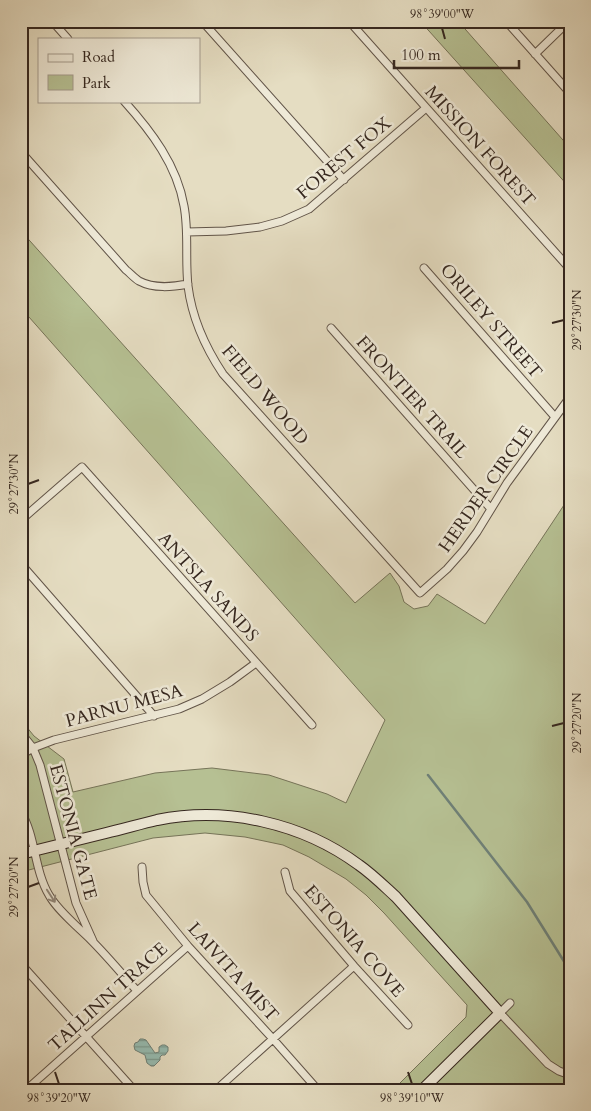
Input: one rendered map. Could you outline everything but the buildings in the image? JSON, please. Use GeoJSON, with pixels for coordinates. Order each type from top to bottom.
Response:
{"type":"FeatureCollection","features":[{"type":"Feature","properties":{"kind":"street"},"geometry":{"type":"LineString","coordinates":[[52,21],[67,38]]}},
{"type":"Feature","properties":{"kind":"street"},"geometry":{"type":"LineString","coordinates":[[202,21],[344,180]]}},
{"type":"Feature","properties":{"kind":"street","name":"MISSION FOREST"},"geometry":{"type":"LineString","coordinates":[[349,21],[570,269]]}},
{"type":"Feature","properties":{"kind":"street"},"geometry":{"type":"LineString","coordinates":[[506,21],[570,93]]}},
{"type":"Feature","properties":{"kind":"street"},"geometry":{"type":"LineString","coordinates":[[535,54],[569,21]]}},
{"type":"Feature","properties":{"kind":"street","name":"FIELD WOOD"},"geometry":{"type":"LineString","coordinates":[[125,102],[145,125],[161,148],[172,169],[184,205],[187,232],[188,284],[191,305],[203,341],[212,358],[223,374],[420,593]]}},
{"type":"Feature","properties":{"kind":"street","name":"FOREST FOX"},"geometry":{"type":"LineString","coordinates":[[187,232],[226,231],[260,227],[282,222],[309,209],[426,108]]}},
{"type":"Feature","properties":{"kind":"street"},"geometry":{"type":"LineString","coordinates":[[21,152],[126,270],[139,281],[164,286],[188,284]]}},
{"type":"Feature","properties":{"kind":"street","name":"ORILEY STREET"},"geometry":{"type":"LineString","coordinates":[[424,268],[555,417]]}},
{"type":"Feature","properties":{"kind":"street","name":"FRONTIER TRAIL"},"geometry":{"type":"LineString","coordinates":[[330,328],[492,509]]}},
{"type":"Feature","properties":{"kind":"street","name":"HERDER CIRCLE"},"geometry":{"type":"LineString","coordinates":[[420,593],[447,569],[463,551],[512,476],[570,397]]}},
{"type":"Feature","properties":{"kind":"street","name":"ANTSLA SANDS"},"geometry":{"type":"LineString","coordinates":[[21,520],[82,467],[312,725]]}},
{"type":"Feature","properties":{"kind":"street"},"geometry":{"type":"LineString","coordinates":[[21,564],[154,716]]}},
{"type":"Feature","properties":{"kind":"street","name":"PARNU MESA"},"geometry":{"type":"LineString","coordinates":[[21,754],[54,740],[179,709],[202,699],[256,664]]}},
{"type":"Feature","properties":{"kind":"street","name":"ESTONIA GATE"},"geometry":{"type":"LineString","coordinates":[[21,733],[33,748],[40,765],[76,903],[93,942]]}},
{"type":"Feature","properties":{"kind":"street","name":"ESTONIA GATE"},"geometry":{"type":"LineString","coordinates":[[21,812],[27,822],[42,880],[49,895],[57,906],[93,942],[137,991]]}},
{"type":"Feature","properties":{"kind":"street"},"geometry":{"type":"LineString","coordinates":[[21,854],[158,820],[206,816],[232,816],[286,828],[311,837],[359,864],[378,880],[396,897],[500,1014],[548,1064],[570,1075]]}},
{"type":"Feature","properties":{"kind":"street","name":"LAIVITA MIST"},"geometry":{"type":"LineString","coordinates":[[142,867],[146,895],[188,946],[318,1090]]}},
{"type":"Feature","properties":{"kind":"street","name":"ESTONIA COVE"},"geometry":{"type":"LineString","coordinates":[[284,872],[290,891],[354,966],[408,1025]]}},
{"type":"Feature","properties":{"kind":"street","name":"TALLINN TRACE"},"geometry":{"type":"LineString","coordinates":[[26,1090],[188,946]]}},
{"type":"Feature","properties":{"kind":"street"},"geometry":{"type":"LineString","coordinates":[[21,964],[134,1090]]}},
{"type":"Feature","properties":{"kind":"street"},"geometry":{"type":"LineString","coordinates":[[216,1090],[224,1087],[273,1039],[354,966]]}},
{"type":"Feature","properties":{"kind":"street"},"geometry":{"type":"LineString","coordinates":[[422,1090],[510,1003]]}},
{"type":"Feature","properties":{"kind":"green space"},"geometry":{"type":"Polygon","coordinates":[[[420,21],[458,21],[570,148],[570,188],[420,21]]]}},
{"type":"Feature","properties":{"kind":"green space"},"geometry":{"type":"Polygon","coordinates":[[[21,231],[355,603],[390,573],[399,586],[404,602],[414,609],[428,606],[437,594],[485,624],[570,496],[570,1090],[393,1090],[466,1017],[467,1005],[366,895],[346,879],[309,857],[283,845],[245,837],[205,833],[153,838],[21,872],[21,720],[34,736],[64,759],[73,792],[155,773],[212,768],[269,775],[327,794],[346,803],[385,720],[21,308],[21,231]]]}},
{"type":"Feature","properties":{"kind":"water"},"geometry":{"type":"Polygon","coordinates":[[[140,1039],[146,1040],[155,1053],[159,1052],[159,1047],[162,1045],[168,1047],[168,1051],[160,1057],[160,1060],[154,1066],[151,1066],[147,1063],[145,1055],[135,1050],[135,1043],[140,1039]]]}},
{"type":"Feature","properties":{"kind":"waterway"},"geometry":{"type":"LineString","coordinates":[[428,775],[527,902],[570,971]]}}]}
